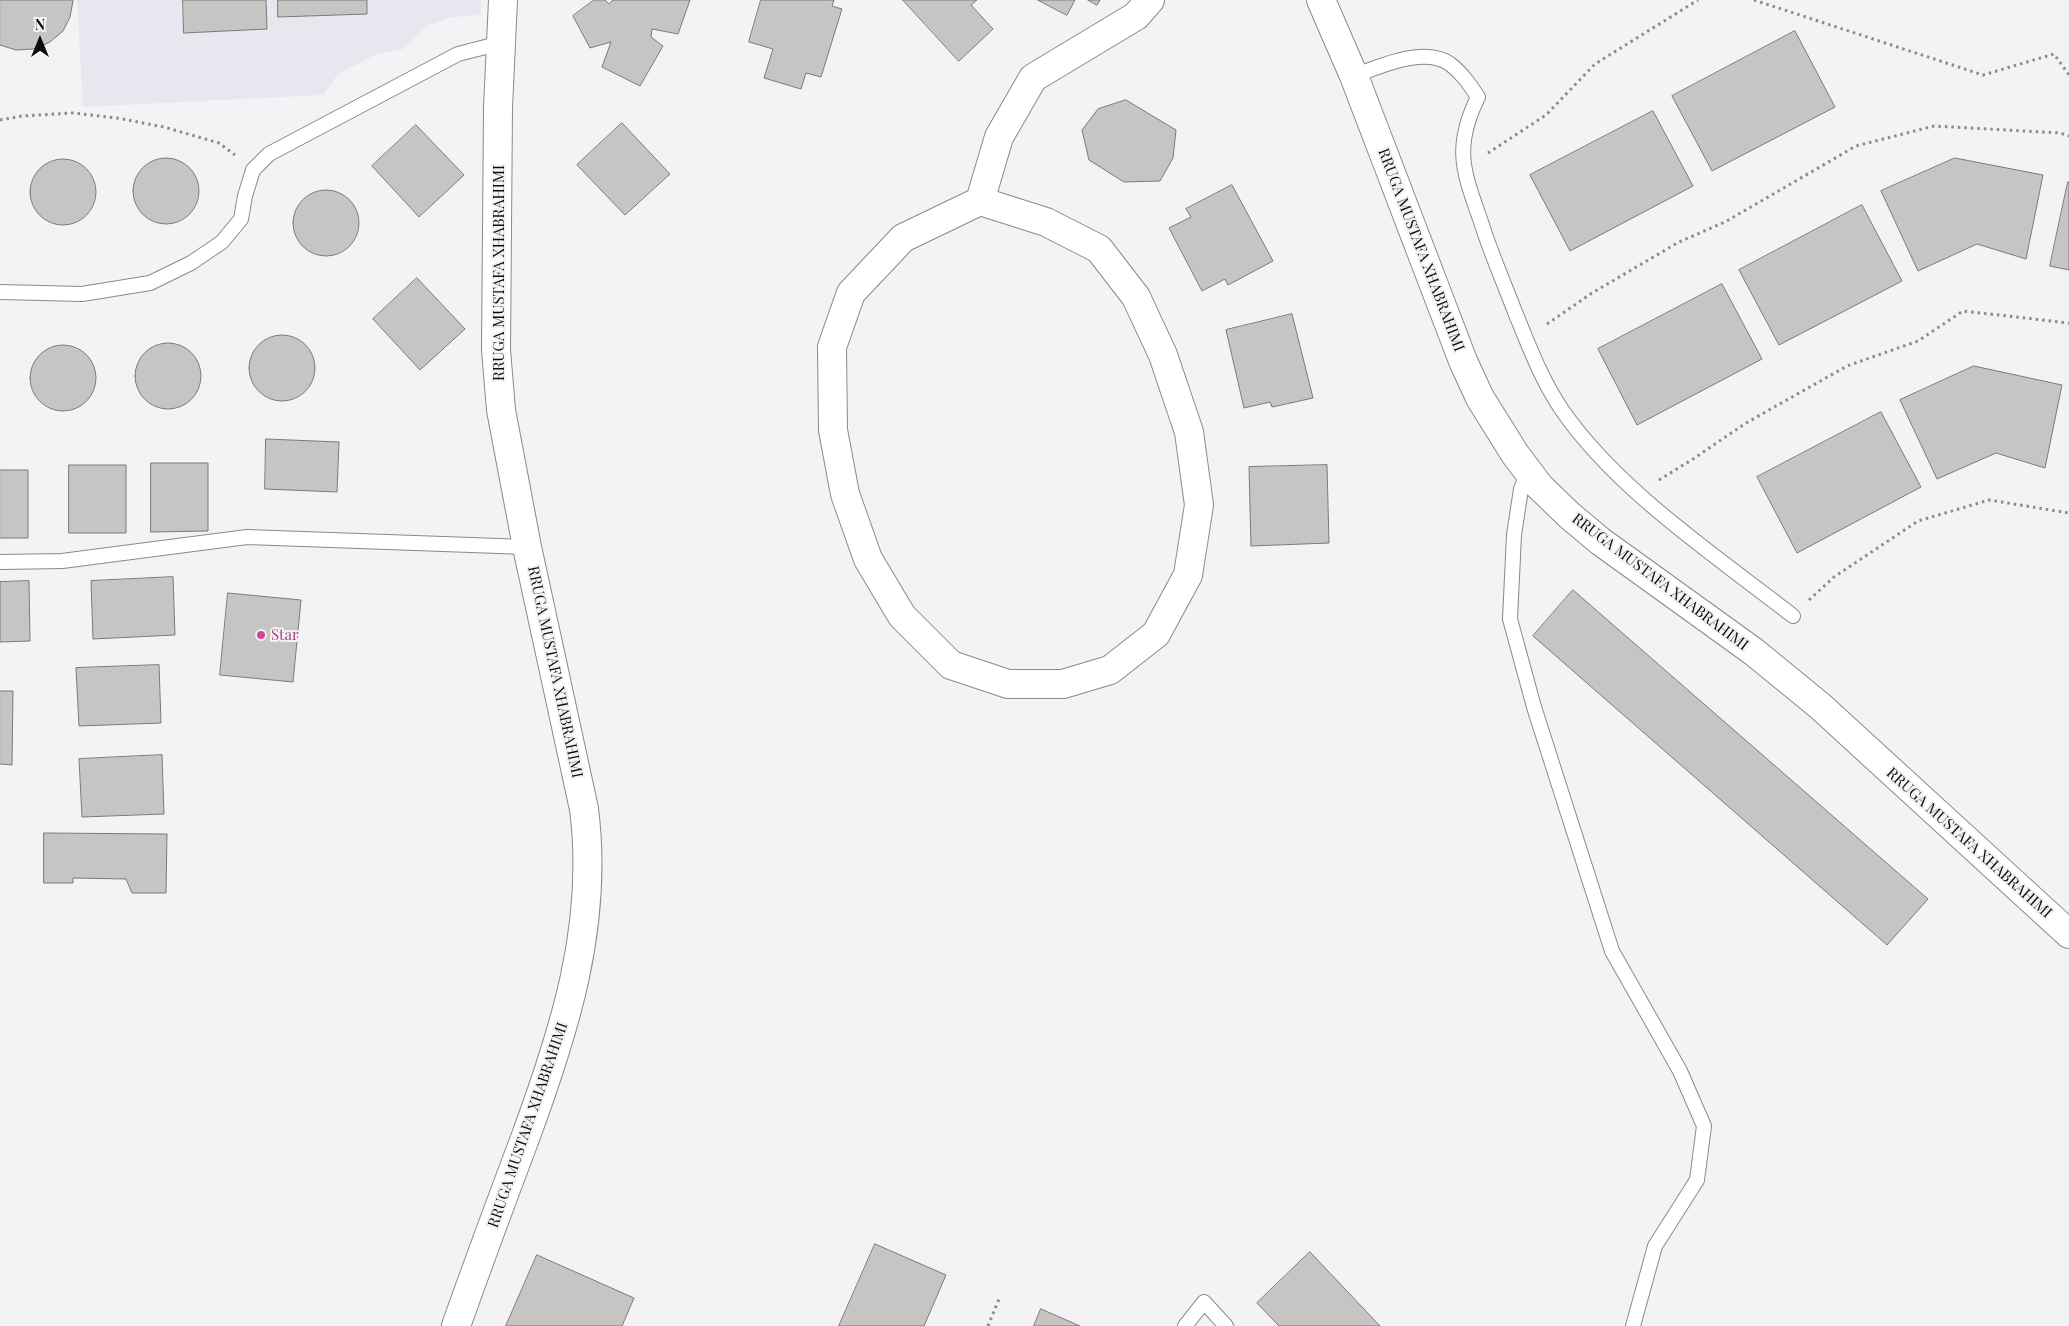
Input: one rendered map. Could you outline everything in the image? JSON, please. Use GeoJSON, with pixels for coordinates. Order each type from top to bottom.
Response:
{"type":"FeatureCollection","features":[{"type":"Feature","properties":{"kind":"street","name":"RRUGA MUSTAFA XHABRAHIMI"},"geometry":{"type":"LineString","coordinates":[[456,1326],[555,1056],[573,990],[589,874],[589,847],[584,808],[528,547],[501,410],[496,350],[498,108],[503,0]]}},
{"type":"Feature","properties":{"kind":"street"},"geometry":{"type":"LineString","coordinates":[[980,201],[1046,222],[1099,249],[1136,296],[1163,355],[1189,432],[1199,505],[1188,575],[1156,634],[1110,670],[1063,684],[1008,684],[952,664],[902,616],[868,559],[846,494],[833,430],[832,347],[851,292],[903,238],[980,201],[999,136],[1033,78],[1136,16],[1150,0]]}},
{"type":"Feature","properties":{"kind":"street","name":"RRUGA MUSTAFA XHABRAHIMI"},"geometry":{"type":"LineString","coordinates":[[1321,0],[1354,76],[1463,360],[1480,398],[1498,429],[1528,472],[1568,515],[1754,652],[1820,706],[2069,934]]}},
{"type":"Feature","properties":{"kind":"lane"},"geometry":{"type":"LineString","coordinates":[[0,292],[82,294],[150,283],[191,263],[222,242],[241,219],[245,196],[253,170],[269,154],[458,54],[501,43]]}},
{"type":"Feature","properties":{"kind":"lane"},"geometry":{"type":"LineString","coordinates":[[1354,76],[1397,59],[1424,57],[1448,63],[1460,73],[1478,96],[1463,136],[1462,164],[1490,250],[1539,373],[1562,410],[1588,444],[1637,492],[1793,616]]}},
{"type":"Feature","properties":{"kind":"lane"},"geometry":{"type":"LineString","coordinates":[[1528,472],[1521,489],[1514,535],[1510,619],[1543,733],[1612,951],[1680,1071],[1704,1126],[1697,1180],[1655,1246],[1633,1326]]}},
{"type":"Feature","properties":{"kind":"lane"},"geometry":{"type":"LineString","coordinates":[[0,562],[62,560],[246,537],[528,547]]}},
{"type":"Feature","properties":{"kind":"lane"},"geometry":{"type":"LineString","coordinates":[[1185,1326],[1204,1302],[1226,1326]]}},
{"type":"Feature","properties":{"kind":"path"},"geometry":{"type":"LineString","coordinates":[[1462,164],[1497,149],[1522,132],[1546,115],[1595,64],[1698,0]]}},
{"type":"Feature","properties":{"kind":"path"},"geometry":{"type":"LineString","coordinates":[[1754,0],[1983,75],[2054,54],[2069,75]]}},
{"type":"Feature","properties":{"kind":"path"},"geometry":{"type":"LineString","coordinates":[[0,120],[73,113],[164,127],[219,143],[253,170]]}},
{"type":"Feature","properties":{"kind":"path"},"geometry":{"type":"LineString","coordinates":[[1526,338],[1592,292],[1679,242],[1725,222],[1856,146],[1934,126],[2060,132],[2069,136]]}},
{"type":"Feature","properties":{"kind":"path"},"geometry":{"type":"LineString","coordinates":[[1637,492],[1694,459],[1746,423],[1847,366],[1918,340],[1963,311],[2069,323]]}},
{"type":"Feature","properties":{"kind":"path"},"geometry":{"type":"LineString","coordinates":[[1793,616],[1834,577],[1918,521],[1989,500],[2069,513]]}},
{"type":"Feature","properties":{"kind":"path"},"geometry":{"type":"LineString","coordinates":[[988,1326],[999,1299]]}},
{"type":"Feature","properties":{"kind":"shaded area"},"geometry":{"type":"Polygon","coordinates":[[[77,0],[481,0],[481,15],[453,17],[428,25],[403,49],[377,54],[338,74],[323,95],[83,107],[77,0]]]}},
{"type":"Feature","properties":{"kind":"building"},"geometry":{"type":"Polygon","coordinates":[[[0,0],[73,1],[70,17],[63,31],[50,42],[34,49],[16,50],[0,45],[0,0]]]}},
{"type":"Feature","properties":{"kind":"building"},"geometry":{"type":"Polygon","coordinates":[[[183,0],[266,0],[267,29],[184,33],[183,0]]]}},
{"type":"Feature","properties":{"kind":"building"},"geometry":{"type":"Polygon","coordinates":[[[278,0],[367,0],[367,14],[278,17],[278,0]]]}},
{"type":"Feature","properties":{"kind":"building"},"geometry":{"type":"Polygon","coordinates":[[[594,0],[605,0],[609,4],[613,0],[690,0],[678,34],[652,29],[651,37],[663,46],[640,86],[602,67],[611,42],[590,48],[573,16],[594,0]]]}},
{"type":"Feature","properties":{"kind":"building"},"geometry":{"type":"Polygon","coordinates":[[[761,0],[834,0],[832,6],[842,9],[821,77],[806,73],[801,89],[764,78],[773,49],[749,42],[761,0]]]}},
{"type":"Feature","properties":{"kind":"building"},"geometry":{"type":"Polygon","coordinates":[[[903,0],[977,0],[971,5],[993,29],[959,61],[903,0]]]}},
{"type":"Feature","properties":{"kind":"building"},"geometry":{"type":"Polygon","coordinates":[[[1038,0],[1075,0],[1067,15],[1038,0]]]}},
{"type":"Feature","properties":{"kind":"building"},"geometry":{"type":"Polygon","coordinates":[[[1088,0],[1100,0],[1097,5],[1088,0]]]}},
{"type":"Feature","properties":{"kind":"building"},"geometry":{"type":"Polygon","coordinates":[[[1795,31],[1835,107],[1712,171],[1672,96],[1795,31]]]}},
{"type":"Feature","properties":{"kind":"building"},"geometry":{"type":"Polygon","coordinates":[[[1126,100],[1176,130],[1173,158],[1160,181],[1124,182],[1089,160],[1082,130],[1098,109],[1126,100]]]}},
{"type":"Feature","properties":{"kind":"building"},"geometry":{"type":"Polygon","coordinates":[[[1653,111],[1693,186],[1570,251],[1530,175],[1653,111]]]}},
{"type":"Feature","properties":{"kind":"building"},"geometry":{"type":"Polygon","coordinates":[[[622,123],[670,174],[625,215],[577,165],[622,123]]]}},
{"type":"Feature","properties":{"kind":"building"},"geometry":{"type":"Polygon","coordinates":[[[416,125],[464,175],[419,217],[372,166],[416,125]]]}},
{"type":"Feature","properties":{"kind":"building"},"geometry":{"type":"Polygon","coordinates":[[[166,158],[179,161],[189,168],[196,178],[199,191],[196,204],[189,214],[179,221],[166,224],[153,221],[143,214],[136,204],[133,191],[136,178],[143,168],[153,161],[166,158]]]}},
{"type":"Feature","properties":{"kind":"building"},"geometry":{"type":"Polygon","coordinates":[[[1955,158],[2043,175],[2026,259],[1977,244],[1918,271],[1881,191],[1955,158]]]}},
{"type":"Feature","properties":{"kind":"building"},"geometry":{"type":"Polygon","coordinates":[[[63,159],[76,162],[86,169],[93,179],[96,192],[93,205],[86,215],[76,222],[63,225],[50,222],[40,215],[33,205],[30,192],[33,179],[40,169],[50,162],[63,159]]]}},
{"type":"Feature","properties":{"kind":"building"},"geometry":{"type":"Polygon","coordinates":[[[2069,182],[2069,270],[2050,266],[2069,182]]]}},
{"type":"Feature","properties":{"kind":"building"},"geometry":{"type":"Polygon","coordinates":[[[1232,185],[1273,261],[1228,285],[1225,279],[1202,291],[1169,228],[1191,217],[1186,209],[1232,185]]]}},
{"type":"Feature","properties":{"kind":"building"},"geometry":{"type":"Polygon","coordinates":[[[326,190],[339,193],[349,200],[356,210],[359,223],[356,236],[349,246],[339,253],[326,256],[313,253],[303,246],[296,236],[293,223],[296,210],[303,200],[313,193],[326,190]]]}},
{"type":"Feature","properties":{"kind":"building"},"geometry":{"type":"Polygon","coordinates":[[[1862,205],[1902,281],[1779,345],[1739,270],[1862,205]]]}},
{"type":"Feature","properties":{"kind":"building"},"geometry":{"type":"Polygon","coordinates":[[[417,278],[465,329],[420,370],[373,319],[417,278]]]}},
{"type":"Feature","properties":{"kind":"building"},"geometry":{"type":"Polygon","coordinates":[[[1722,284],[1762,359],[1637,425],[1598,349],[1722,284]]]}},
{"type":"Feature","properties":{"kind":"building"},"geometry":{"type":"Polygon","coordinates":[[[1292,314],[1313,398],[1272,407],[1270,402],[1244,408],[1226,330],[1292,314]]]}},
{"type":"Feature","properties":{"kind":"building"},"geometry":{"type":"Polygon","coordinates":[[[282,335],[295,338],[305,345],[312,355],[315,368],[312,381],[305,391],[295,398],[282,401],[269,398],[259,391],[252,381],[249,368],[252,355],[259,345],[269,338],[282,335]]]}},
{"type":"Feature","properties":{"kind":"building"},"geometry":{"type":"Polygon","coordinates":[[[168,343],[181,346],[191,353],[198,363],[201,376],[198,389],[191,399],[181,406],[168,409],[155,406],[145,399],[138,389],[135,376],[138,363],[145,353],[155,346],[168,343]]]}},
{"type":"Feature","properties":{"kind":"building"},"geometry":{"type":"Polygon","coordinates":[[[63,345],[76,348],[86,355],[93,365],[96,378],[93,391],[86,401],[76,408],[63,411],[50,408],[40,401],[33,391],[30,378],[33,365],[40,355],[50,348],[63,345]]]}},
{"type":"Feature","properties":{"kind":"building"},"geometry":{"type":"Polygon","coordinates":[[[1974,366],[2062,385],[2045,468],[1996,453],[1937,479],[1900,400],[1974,366]]]}},
{"type":"Feature","properties":{"kind":"building"},"geometry":{"type":"Polygon","coordinates":[[[1881,412],[1921,487],[1797,553],[1757,477],[1881,412]]]}},
{"type":"Feature","properties":{"kind":"building"},"geometry":{"type":"Polygon","coordinates":[[[266,439],[339,442],[337,492],[265,489],[266,439]]]}},
{"type":"Feature","properties":{"kind":"building"},"geometry":{"type":"Polygon","coordinates":[[[151,463],[208,463],[208,531],[151,532],[151,463]]]}},
{"type":"Feature","properties":{"kind":"building"},"geometry":{"type":"Polygon","coordinates":[[[69,465],[126,465],[126,533],[69,533],[69,465]]]}},
{"type":"Feature","properties":{"kind":"building"},"geometry":{"type":"Polygon","coordinates":[[[1327,465],[1329,543],[1251,546],[1249,467],[1327,465]]]}},
{"type":"Feature","properties":{"kind":"building"},"geometry":{"type":"Polygon","coordinates":[[[0,470],[28,470],[28,538],[0,538],[0,470]]]}},
{"type":"Feature","properties":{"kind":"building"},"geometry":{"type":"Polygon","coordinates":[[[173,577],[175,635],[93,639],[91,581],[173,577]]]}},
{"type":"Feature","properties":{"kind":"building"},"geometry":{"type":"Polygon","coordinates":[[[29,581],[30,641],[0,642],[0,582],[29,581]]]}},
{"type":"Feature","properties":{"kind":"building"},"geometry":{"type":"Polygon","coordinates":[[[1573,590],[1928,899],[1887,945],[1533,636],[1573,590]]]}},
{"type":"Feature","properties":{"kind":"building","name":"Star"},"geometry":{"type":"Polygon","coordinates":[[[228,593],[301,600],[293,682],[220,675],[228,593]]]}},
{"type":"Feature","properties":{"kind":"building"},"geometry":{"type":"Polygon","coordinates":[[[159,665],[161,723],[79,726],[76,668],[159,665]]]}},
{"type":"Feature","properties":{"kind":"building"},"geometry":{"type":"Polygon","coordinates":[[[0,691],[13,691],[12,765],[0,764],[0,691]]]}},
{"type":"Feature","properties":{"kind":"building"},"geometry":{"type":"Polygon","coordinates":[[[162,755],[164,814],[82,817],[79,759],[162,755]]]}},
{"type":"Feature","properties":{"kind":"building"},"geometry":{"type":"Polygon","coordinates":[[[44,833],[167,834],[166,893],[132,893],[126,879],[73,878],[73,883],[44,883],[44,833]]]}},
{"type":"Feature","properties":{"kind":"building"},"geometry":{"type":"Polygon","coordinates":[[[875,1244],[946,1275],[924,1326],[839,1326],[875,1244]]]}},
{"type":"Feature","properties":{"kind":"building"},"geometry":{"type":"Polygon","coordinates":[[[1310,1252],[1380,1326],[1279,1326],[1257,1303],[1310,1252]]]}},
{"type":"Feature","properties":{"kind":"building"},"geometry":{"type":"Polygon","coordinates":[[[537,1255],[634,1298],[622,1326],[506,1326],[537,1255]]]}},
{"type":"Feature","properties":{"kind":"building"},"geometry":{"type":"Polygon","coordinates":[[[1041,1309],[1080,1326],[1034,1326],[1041,1309]]]}},
{"type":"Feature","properties":{"kind":"place","name":"Star"},"geometry":{"type":"Point","coordinates":[261,635]}}]}
